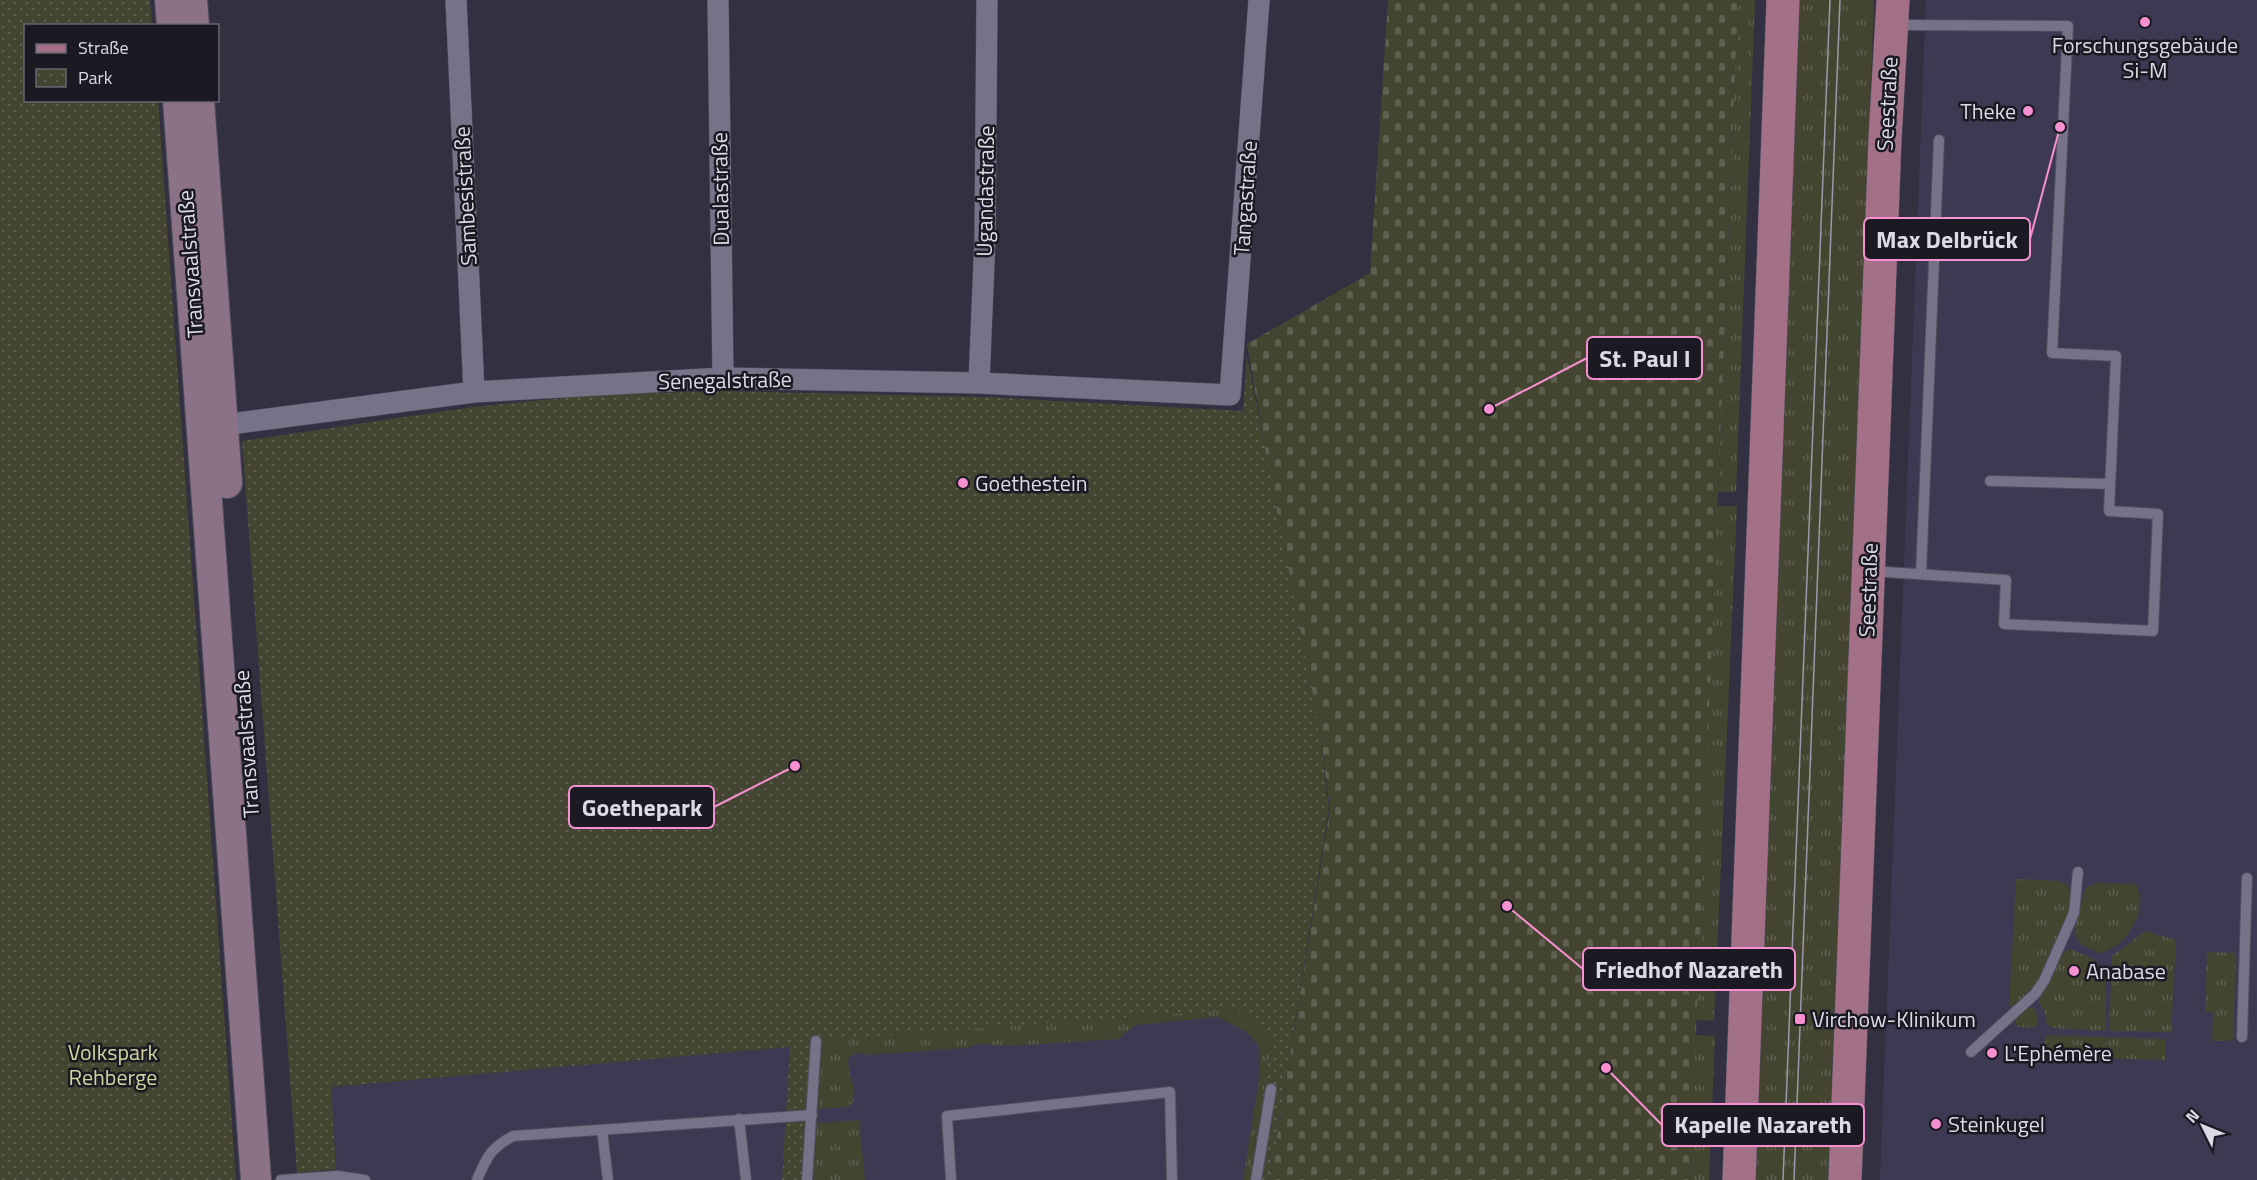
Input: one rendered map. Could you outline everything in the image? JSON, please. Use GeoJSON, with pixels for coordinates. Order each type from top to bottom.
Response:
{"type":"FeatureCollection","features":[{"type":"Feature","properties":{"kind":"main road"},"geometry":{"type":"LineString","coordinates":[[1739,1180],[1783,0]]}},
{"type":"Feature","properties":{"kind":"main road","name":"Seestraße"},"geometry":{"type":"LineString","coordinates":[[1845,1180],[1893,13]]}},
{"type":"Feature","properties":{"kind":"street","name":"Sambesistraße"},"geometry":{"type":"LineString","coordinates":[[456,0],[474,392]]}},
{"type":"Feature","properties":{"kind":"street","name":"Dualastraße"},"geometry":{"type":"LineString","coordinates":[[718,0],[723,378]]}},
{"type":"Feature","properties":{"kind":"street","name":"Ugandastraße"},"geometry":{"type":"LineString","coordinates":[[979,383],[986,238],[987,0]]}},
{"type":"Feature","properties":{"kind":"street","name":"Tangastraße"},"geometry":{"type":"LineString","coordinates":[[1230,395],[1259,0]]}},
{"type":"Feature","properties":{"kind":"street","name":"Transvaalstraße"},"geometry":{"type":"LineString","coordinates":[[178,102],[212,426],[259,1064],[279,1180]]}},
{"type":"Feature","properties":{"kind":"street","name":"Transvaalstraße"},"geometry":{"type":"LineString","coordinates":[[200,102],[212,426]]}},
{"type":"Feature","properties":{"kind":"street","name":"Senegalstraße"},"geometry":{"type":"LineString","coordinates":[[212,426],[474,392],[723,378],[979,383],[1230,395]]}},
{"type":"Feature","properties":{"kind":"street","name":"Transvaalstraße"},"geometry":{"type":"LineString","coordinates":[[256,1180],[259,1064]]}},
{"type":"Feature","properties":{"kind":"lane"},"geometry":{"type":"LineString","coordinates":[[1869,571],[2006,580],[2004,624],[2153,631],[2158,514],[2109,512],[2116,356],[2052,353],[2068,26],[1893,13]]}},
{"type":"Feature","properties":{"kind":"lane"},"geometry":{"type":"LineString","coordinates":[[1921,574],[1939,140]]}},
{"type":"Feature","properties":{"kind":"lane"},"geometry":{"type":"LineString","coordinates":[[1990,481],[2110,484]]}},
{"type":"Feature","properties":{"kind":"lane"},"geometry":{"type":"LineString","coordinates":[[1971,1052],[2035,994],[2044,981],[2074,913],[2078,872]]}},
{"type":"Feature","properties":{"kind":"lane"},"geometry":{"type":"LineString","coordinates":[[2242,1037],[2247,878]]}},
{"type":"Feature","properties":{"kind":"lane"},"geometry":{"type":"LineString","coordinates":[[807,1180],[816,1041]]}},
{"type":"Feature","properties":{"kind":"lane"},"geometry":{"type":"LineString","coordinates":[[1256,1180],[1271,1089]]}},
{"type":"Feature","properties":{"kind":"lane"},"geometry":{"type":"LineString","coordinates":[[951,1180],[947,1116],[1170,1092],[1172,1180]]}},
{"type":"Feature","properties":{"kind":"lane"},"geometry":{"type":"LineString","coordinates":[[477,1180],[486,1159],[495,1146],[513,1136],[812,1114]]}},
{"type":"Feature","properties":{"kind":"lane"},"geometry":{"type":"LineString","coordinates":[[739,1119],[746,1180]]}},
{"type":"Feature","properties":{"kind":"lane"},"geometry":{"type":"LineString","coordinates":[[602,1130],[608,1180]]}},
{"type":"Feature","properties":{"kind":"lane"},"geometry":{"type":"LineString","coordinates":[[279,1180],[337,1176],[365,1180]]}},
{"type":"Feature","properties":{"kind":"shaded area"},"geometry":{"type":"Polygon","coordinates":[[[1926,0],[2257,0],[2257,1180],[1880,1180],[1926,0]]]}},
{"type":"Feature","properties":{"kind":"shaded area"},"geometry":{"type":"Polygon","coordinates":[[[1237,1009],[1272,1039],[1249,1180],[813,1180],[823,1040],[1237,1009]]]}},
{"type":"Feature","properties":{"kind":"shaded area"},"geometry":{"type":"Polygon","coordinates":[[[791,1047],[782,1180],[337,1180],[331,1087],[791,1047]]]}},
{"type":"Feature","properties":{"kind":"green space","name":"Volkspark Rehberge"},"geometry":{"type":"Polygon","coordinates":[[[0,0],[150,0],[152,24],[24,24],[24,102],[158,102],[236,1180],[0,1180],[0,0]]]}},
{"type":"Feature","properties":{"kind":"green space"},"geometry":{"type":"Polygon","coordinates":[[[1388,0],[1738,0],[1690,1180],[1270,1180],[1330,808],[1318,721],[1267,461],[1247,344],[1370,273],[1388,0]]]}},
{"type":"Feature","properties":{"kind":"green space"},"geometry":{"type":"Polygon","coordinates":[[[1738,0],[1755,0],[1736,492],[1718,492],[1738,0]]]}},
{"type":"Feature","properties":{"kind":"green space"},"geometry":{"type":"Polygon","coordinates":[[[1797,0],[1874,0],[1828,1180],[1752,1180],[1797,0]]]}},
{"type":"Feature","properties":{"kind":"green space"},"geometry":{"type":"Polygon","coordinates":[[[1247,356],[1318,721],[1329,808],[1270,1180],[1249,1180],[1272,1039],[1237,1009],[823,1040],[813,1180],[782,1180],[790,1047],[331,1087],[336,1169],[297,1173],[242,441],[473,407],[594,395],[721,391],[985,397],[1243,411],[1247,356]]]}},
{"type":"Feature","properties":{"kind":"green space"},"geometry":{"type":"Polygon","coordinates":[[[1717,506],[1737,506],[1714,1021],[1696,1020],[1717,506]]]}},
{"type":"Feature","properties":{"kind":"green space"},"geometry":{"type":"Polygon","coordinates":[[[2016,879],[2060,881],[2067,885],[2071,893],[2070,910],[2039,979],[2032,989],[2012,1007],[2009,1004],[2016,879]]]}},
{"type":"Feature","properties":{"kind":"green space"},"geometry":{"type":"Polygon","coordinates":[[[2096,883],[2135,884],[2140,904],[2138,915],[2126,936],[2118,945],[2098,953],[2081,944],[2074,933],[2084,892],[2087,887],[2096,883]]]}},
{"type":"Feature","properties":{"kind":"green space"},"geometry":{"type":"Polygon","coordinates":[[[2145,931],[2176,940],[2171,1032],[2109,1031],[2112,956],[2145,931]]]}},
{"type":"Feature","properties":{"kind":"green space"},"geometry":{"type":"Polygon","coordinates":[[[2069,949],[2092,958],[2105,972],[2106,1031],[2052,1028],[2046,1024],[2045,1013],[2038,1000],[2057,964],[2069,949]]]}},
{"type":"Feature","properties":{"kind":"green space"},"geometry":{"type":"Polygon","coordinates":[[[2207,952],[2236,953],[2233,1041],[2212,1041],[2213,1013],[2205,1012],[2207,952]]]}},
{"type":"Feature","properties":{"kind":"green space"},"geometry":{"type":"Polygon","coordinates":[[[1208,953],[1272,1039],[1249,1180],[1243,1180],[1260,1072],[1260,1055],[1257,1044],[1246,1032],[1218,1017],[1136,1025],[1118,1039],[1008,1046],[979,1044],[966,1048],[866,1055],[858,1053],[849,1057],[848,1063],[854,1091],[853,1103],[846,1107],[818,1109],[824,1025],[1208,953]]]}},
{"type":"Feature","properties":{"kind":"green space"},"geometry":{"type":"Polygon","coordinates":[[[2028,1007],[2036,1010],[2038,1024],[2034,1028],[2018,1027],[2014,1021],[2028,1007]]]}},
{"type":"Feature","properties":{"kind":"green space"},"geometry":{"type":"Polygon","coordinates":[[[1695,1035],[1715,1036],[1709,1180],[1690,1180],[1695,1035]]]}},
{"type":"Feature","properties":{"kind":"green space"},"geometry":{"type":"Polygon","coordinates":[[[2045,1035],[2165,1039],[2165,1060],[2044,1057],[2045,1035]]]}},
{"type":"Feature","properties":{"kind":"green space"},"geometry":{"type":"Polygon","coordinates":[[[859,1120],[865,1180],[813,1180],[817,1123],[859,1120]]]}},
{"type":"Feature","properties":{"kind":"tram line"},"geometry":{"type":"LineString","coordinates":[[1783,1180],[1830,0]]}},
{"type":"Feature","properties":{"kind":"tram line"},"geometry":{"type":"LineString","coordinates":[[1794,1180],[1840,0]]}},
{"type":"Feature","properties":{"kind":"place","name":"Forschungsgebäude Si-M"},"geometry":{"type":"Point","coordinates":[2145,22]}},
{"type":"Feature","properties":{"kind":"place","name":"Theke"},"geometry":{"type":"Point","coordinates":[2028,111]}},
{"type":"Feature","properties":{"kind":"place","name":"Max Delbrück"},"geometry":{"type":"Point","coordinates":[2060,127]}},
{"type":"Feature","properties":{"kind":"place","name":"St. Paul I"},"geometry":{"type":"Point","coordinates":[1489,409]}},
{"type":"Feature","properties":{"kind":"place","name":"Goethestein"},"geometry":{"type":"Point","coordinates":[963,483]}},
{"type":"Feature","properties":{"kind":"place","name":"Goethepark"},"geometry":{"type":"Point","coordinates":[795,766]}},
{"type":"Feature","properties":{"kind":"place","name":"Friedhof Nazareth"},"geometry":{"type":"Point","coordinates":[1507,906]}},
{"type":"Feature","properties":{"kind":"place","name":"Anabase"},"geometry":{"type":"Point","coordinates":[2074,971]}},
{"type":"Feature","properties":{"kind":"place","name":"Virchow-Klinikum"},"geometry":{"type":"Point","coordinates":[1800,1019]}},
{"type":"Feature","properties":{"kind":"place","name":"L'Ephémère"},"geometry":{"type":"Point","coordinates":[1992,1053]}},
{"type":"Feature","properties":{"kind":"place","name":"Kapelle Nazareth"},"geometry":{"type":"Point","coordinates":[1606,1068]}},
{"type":"Feature","properties":{"kind":"place","name":"Steinkugel"},"geometry":{"type":"Point","coordinates":[1936,1124]}}]}
